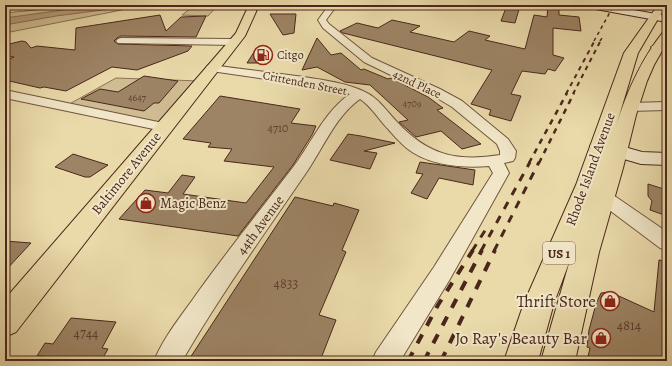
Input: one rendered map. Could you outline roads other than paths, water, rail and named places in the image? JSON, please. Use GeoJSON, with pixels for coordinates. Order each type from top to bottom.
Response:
{"type":"FeatureCollection","features":[{"type":"Feature","properties":{"kind":"main road","name":"Baltimore Avenue"},"geometry":{"type":"LineString","coordinates":[[8,314],[234,42],[257,8]]}},
{"type":"Feature","properties":{"kind":"main road","name":"Rhode Island Avenue"},"geometry":{"type":"LineString","coordinates":[[558,361],[586,252],[596,191],[609,149],[631,53],[661,14]]}},
{"type":"Feature","properties":{"kind":"main road","name":"Rhode Island Avenue"},"geometry":{"type":"LineString","coordinates":[[609,149],[629,107],[641,77],[662,48],[667,34]]}},
{"type":"Feature","properties":{"kind":"main road","name":"Rhode Island Avenue"},"geometry":{"type":"LineString","coordinates":[[521,361],[539,303],[596,191]]}},
{"type":"Feature","properties":{"kind":"street","name":"42nd Place"},"geometry":{"type":"LineString","coordinates":[[333,5],[323,17],[322,20],[326,26],[368,60],[447,98],[483,124],[503,142],[508,151],[507,158],[495,161]]}},
{"type":"Feature","properties":{"kind":"street"},"geometry":{"type":"LineString","coordinates":[[590,5],[661,14]]}},
{"type":"Feature","properties":{"kind":"street"},"geometry":{"type":"LineString","coordinates":[[122,40],[234,42]]}},
{"type":"Feature","properties":{"kind":"street","name":"Crittenden Street"},"geometry":{"type":"LineString","coordinates":[[211,68],[317,83],[359,94],[371,102],[408,141],[426,153],[460,160],[495,161]]}},
{"type":"Feature","properties":{"kind":"street"},"geometry":{"type":"LineString","coordinates":[[5,94],[163,128]]}},
{"type":"Feature","properties":{"kind":"street","name":"44th Avenue"},"geometry":{"type":"LineString","coordinates":[[167,361],[207,299],[309,157],[338,113],[351,98],[359,94]]}},
{"type":"Feature","properties":{"kind":"street"},"geometry":{"type":"LineString","coordinates":[[629,107],[667,106]]}},
{"type":"Feature","properties":{"kind":"street"},"geometry":{"type":"LineString","coordinates":[[609,149],[641,158],[667,159]]}},
{"type":"Feature","properties":{"kind":"street"},"geometry":{"type":"LineString","coordinates":[[385,361],[442,273],[501,173],[495,161]]}},
{"type":"Feature","properties":{"kind":"street"},"geometry":{"type":"LineString","coordinates":[[596,191],[667,242]]}},
{"type":"Feature","properties":{"kind":"railway"},"geometry":{"type":"LineString","coordinates":[[594,41],[614,5]]}},
{"type":"Feature","properties":{"kind":"railway"},"geometry":{"type":"LineString","coordinates":[[566,94],[595,40]]}},
{"type":"Feature","properties":{"kind":"railway"},"geometry":{"type":"LineString","coordinates":[[573,94],[601,40]]}},
{"type":"Feature","properties":{"kind":"railway"},"geometry":{"type":"LineString","coordinates":[[529,163],[567,93]]}},
{"type":"Feature","properties":{"kind":"railway"},"geometry":{"type":"LineString","coordinates":[[539,163],[574,93]]}},
{"type":"Feature","properties":{"kind":"railway"},"geometry":{"type":"LineString","coordinates":[[481,251],[530,162]]}},
{"type":"Feature","properties":{"kind":"railway"},"geometry":{"type":"LineString","coordinates":[[494,251],[539,162]]}},
{"type":"Feature","properties":{"kind":"railway"},"geometry":{"type":"LineString","coordinates":[[472,251],[486,229]]}},
{"type":"Feature","properties":{"kind":"railway"},"geometry":{"type":"LineString","coordinates":[[408,361],[438,305],[473,250]]}},
{"type":"Feature","properties":{"kind":"railway"},"geometry":{"type":"LineString","coordinates":[[424,361],[482,250]]}},
{"type":"Feature","properties":{"kind":"railway"},"geometry":{"type":"LineString","coordinates":[[441,361],[495,250]]}},
{"type":"Feature","properties":{"kind":"place","name":"Citgo"},"geometry":{"type":"Point","coordinates":[263,55]}},
{"type":"Feature","properties":{"kind":"place","name":"Magic Benz"},"geometry":{"type":"Point","coordinates":[146,203]}},
{"type":"Feature","properties":{"kind":"place","name":"Thrift Store"},"geometry":{"type":"Point","coordinates":[610,301]}},
{"type":"Feature","properties":{"kind":"place","name":"Jo Ray's Beauty Bar"},"geometry":{"type":"Point","coordinates":[601,338]}}]}
